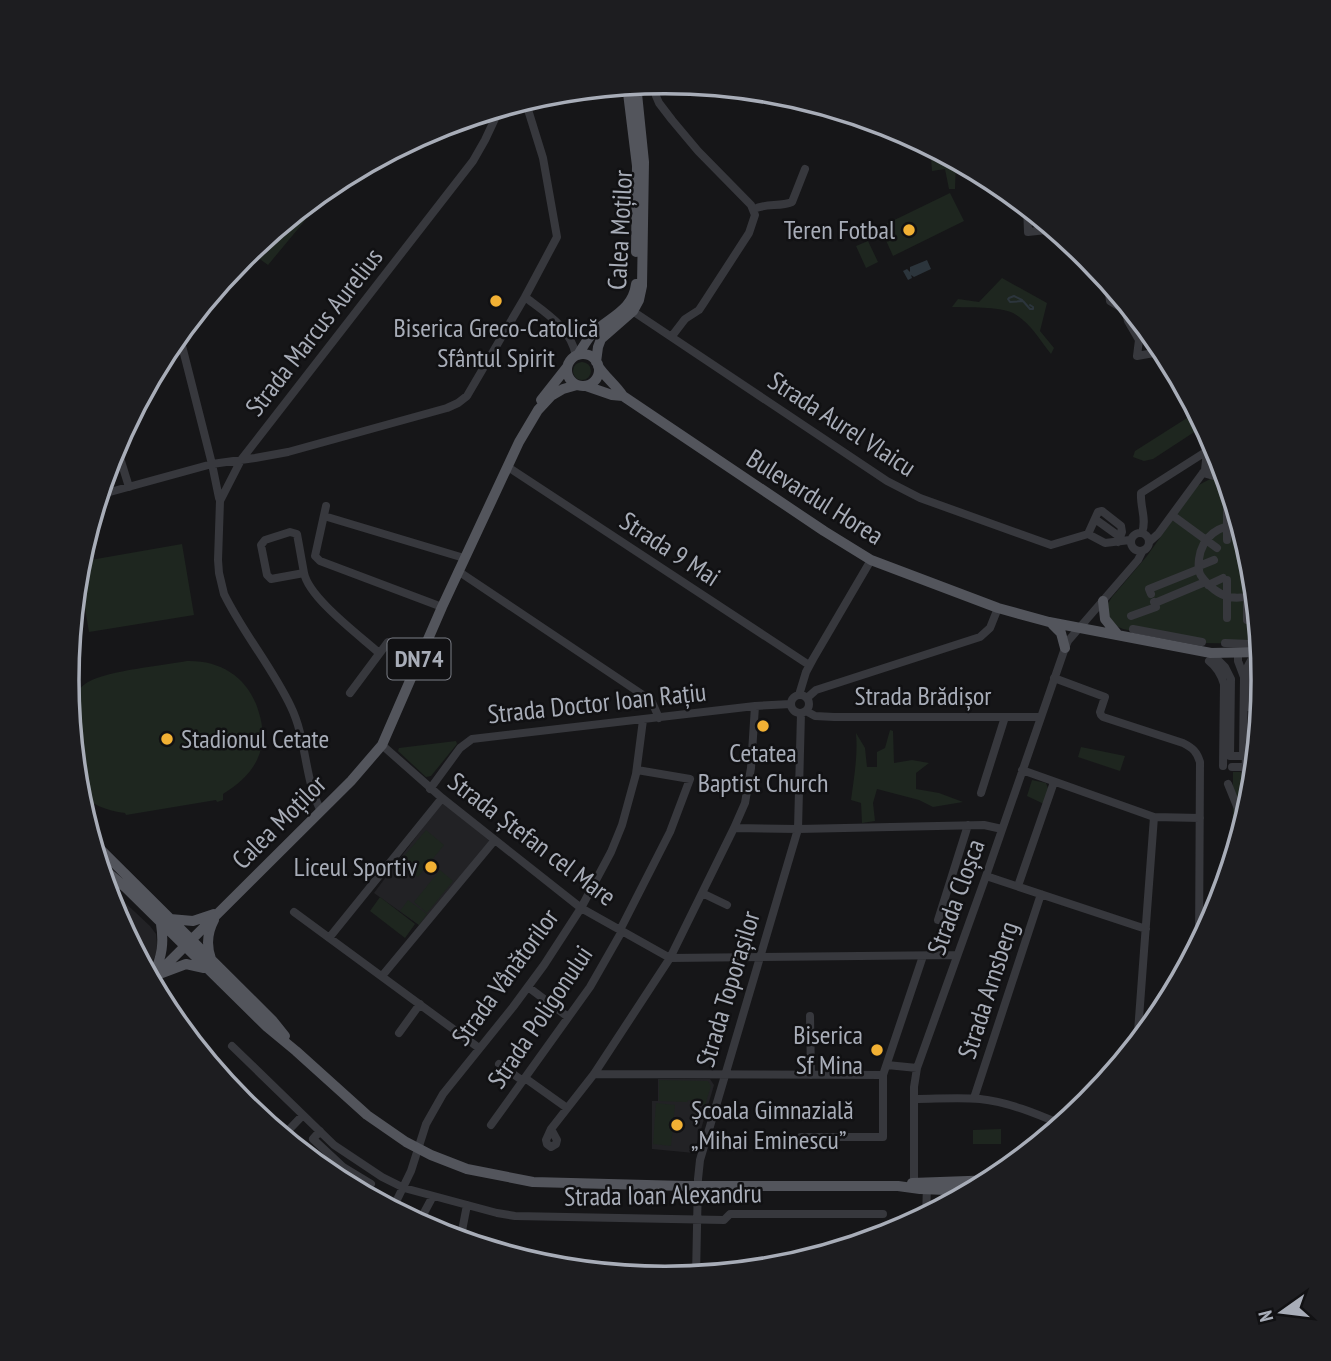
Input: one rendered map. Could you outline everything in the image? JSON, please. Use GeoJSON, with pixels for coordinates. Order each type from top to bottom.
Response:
{"type":"FeatureCollection","features":[{"type":"Feature","properties":{"kind":"main road","name":"Calea Moților"},"geometry":{"type":"LineString","coordinates":[[538,410],[556,392],[595,380],[601,339],[639,300],[642,286],[644,146],[635,95]]}},
{"type":"Feature","properties":{"kind":"main road","name":"Calea Moților"},"geometry":{"type":"LineString","coordinates":[[157,973],[363,769],[382,745],[464,558],[544,395],[594,332],[629,309]]}},
{"type":"Feature","properties":{"kind":"main road"},"geometry":{"type":"LineString","coordinates":[[577,355],[588,355],[623,396]]}},
{"type":"Feature","properties":{"kind":"main road"},"geometry":{"type":"LineString","coordinates":[[567,367],[569,379],[612,395],[623,396]]}},
{"type":"Feature","properties":{"kind":"main road","name":"Bulevardul Horea"},"geometry":{"type":"LineString","coordinates":[[623,396],[824,531],[872,560],[998,608],[1049,622],[1119,635],[1210,657],[1238,657],[1251,651]]}},
{"type":"Feature","properties":{"kind":"main road"},"geometry":{"type":"LineString","coordinates":[[1103,601],[1105,619],[1119,635]]}},
{"type":"Feature","properties":{"kind":"main road"},"geometry":{"type":"LineString","coordinates":[[1049,622],[1061,633],[1065,648]]}},
{"type":"Feature","properties":{"kind":"main road"},"geometry":{"type":"LineString","coordinates":[[106,857],[165,921],[163,946],[155,971]]}},
{"type":"Feature","properties":{"kind":"main road"},"geometry":{"type":"LineString","coordinates":[[113,877],[273,1021],[296,1051],[367,1115],[418,1149],[467,1169],[524,1180],[569,1183],[927,1186],[969,1182]]}},
{"type":"Feature","properties":{"kind":"main road"},"geometry":{"type":"LineString","coordinates":[[165,921],[193,921],[218,913]]}},
{"type":"Feature","properties":{"kind":"main road"},"geometry":{"type":"LineString","coordinates":[[210,966],[208,936],[218,913]]}},
{"type":"Feature","properties":{"kind":"main road"},"geometry":{"type":"LineString","coordinates":[[158,976],[186,964],[210,966]]}},
{"type":"Feature","properties":{"kind":"main road"},"geometry":{"type":"LineString","coordinates":[[927,1186],[958,1189]]}},
{"type":"Feature","properties":{"kind":"street"},"geometry":{"type":"LineString","coordinates":[[656,94],[672,120],[754,209],[755,215],[749,233],[699,310],[685,319],[672,337]]}},
{"type":"Feature","properties":{"kind":"street"},"geometry":{"type":"LineString","coordinates":[[110,492],[212,464],[288,452],[447,408],[467,396],[557,237],[543,159],[528,111]]}},
{"type":"Feature","properties":{"kind":"street","name":"Strada Marcus Aurelius"},"geometry":{"type":"LineString","coordinates":[[220,501],[241,460],[473,161],[494,120]]}},
{"type":"Feature","properties":{"kind":"street"},"geometry":{"type":"LineString","coordinates":[[754,209],[792,202],[805,169]]}},
{"type":"Feature","properties":{"kind":"street"},"geometry":{"type":"LineString","coordinates":[[1027,219],[1028,232],[1042,230]]}},
{"type":"Feature","properties":{"kind":"street"},"geometry":{"type":"LineString","coordinates":[[524,297],[558,324],[569,337],[577,355]]}},
{"type":"Feature","properties":{"kind":"street","name":"Strada Aurel Vlaicu"},"geometry":{"type":"LineString","coordinates":[[629,309],[904,491],[1051,545],[1088,534]]}},
{"type":"Feature","properties":{"kind":"street"},"geometry":{"type":"LineString","coordinates":[[1128,320],[1138,336],[1137,356],[1152,353]]}},
{"type":"Feature","properties":{"kind":"street"},"geometry":{"type":"LineString","coordinates":[[180,351],[220,501],[218,560],[224,594],[292,708],[312,791],[321,811]]}},
{"type":"Feature","properties":{"kind":"street"},"geometry":{"type":"LineString","coordinates":[[1142,533],[1145,518],[1140,496],[1142,491],[1205,450]]}},
{"type":"Feature","properties":{"kind":"street"},"geometry":{"type":"LineString","coordinates":[[1130,540],[1133,549],[1142,552],[1147,548],[1205,469],[1207,454]]}},
{"type":"Feature","properties":{"kind":"street"},"geometry":{"type":"LineString","coordinates":[[121,461],[129,486]]}},
{"type":"Feature","properties":{"kind":"street","name":"Strada 9 Mai"},"geometry":{"type":"LineString","coordinates":[[508,467],[809,665]]}},
{"type":"Feature","properties":{"kind":"street"},"geometry":{"type":"LineString","coordinates":[[1205,469],[1213,470]]}},
{"type":"Feature","properties":{"kind":"street"},"geometry":{"type":"LineString","coordinates":[[326,506],[315,556],[320,561],[442,607]]}},
{"type":"Feature","properties":{"kind":"street"},"geometry":{"type":"LineString","coordinates":[[1227,512],[1227,540]]}},
{"type":"Feature","properties":{"kind":"street"},"geometry":{"type":"LineString","coordinates":[[324,516],[464,558]]}},
{"type":"Feature","properties":{"kind":"street"},"geometry":{"type":"LineString","coordinates":[[1177,518],[1217,548]]}},
{"type":"Feature","properties":{"kind":"street"},"geometry":{"type":"LineString","coordinates":[[1119,539],[1095,519],[1088,534],[1105,543],[1119,539],[1130,540]]}},
{"type":"Feature","properties":{"kind":"street"},"geometry":{"type":"LineString","coordinates":[[1231,525],[1214,531],[1206,540],[1200,553],[1199,568],[1215,592],[1234,598],[1246,596]]}},
{"type":"Feature","properties":{"kind":"street"},"geometry":{"type":"LineString","coordinates":[[304,573],[269,578],[261,545],[263,542],[290,532],[297,534],[306,579],[320,600],[379,653]]}},
{"type":"Feature","properties":{"kind":"street"},"geometry":{"type":"LineString","coordinates":[[1130,540],[1135,534],[1142,533],[1149,542]]}},
{"type":"Feature","properties":{"kind":"street","name":"Strada Cloșca"},"geometry":{"type":"LineString","coordinates":[[914,1186],[914,1099],[917,1068],[1054,678],[1065,648],[1142,552]]}},
{"type":"Feature","properties":{"kind":"street"},"geometry":{"type":"LineString","coordinates":[[803,696],[809,665],[872,560]]}},
{"type":"Feature","properties":{"kind":"street"},"geometry":{"type":"LineString","coordinates":[[1131,616],[1156,607],[1149,589],[1214,560]]}},
{"type":"Feature","properties":{"kind":"street"},"geometry":{"type":"LineString","coordinates":[[458,571],[646,697],[652,702],[659,718]]}},
{"type":"Feature","properties":{"kind":"street"},"geometry":{"type":"LineString","coordinates":[[1153,599],[1225,579],[1227,618]]}},
{"type":"Feature","properties":{"kind":"street"},"geometry":{"type":"LineString","coordinates":[[803,696],[809,703],[804,712],[796,712],[791,704],[793,699],[980,637],[990,628],[998,608]]}},
{"type":"Feature","properties":{"kind":"street"},"geometry":{"type":"LineString","coordinates":[[1247,620],[1248,614]]}},
{"type":"Feature","properties":{"kind":"street"},"geometry":{"type":"LineString","coordinates":[[1133,629],[1202,642]]}},
{"type":"Feature","properties":{"kind":"street"},"geometry":{"type":"LineString","coordinates":[[350,693],[389,642],[421,654]]}},
{"type":"Feature","properties":{"kind":"street"},"geometry":{"type":"LineString","coordinates":[[1226,643],[1251,648]]}},
{"type":"Feature","properties":{"kind":"street"},"geometry":{"type":"LineString","coordinates":[[1210,657],[1225,667],[1231,679]]}},
{"type":"Feature","properties":{"kind":"street"},"geometry":{"type":"LineString","coordinates":[[1210,657],[1224,684],[1227,766],[1245,767]]}},
{"type":"Feature","properties":{"kind":"street"},"geometry":{"type":"LineString","coordinates":[[1238,657],[1231,679],[1230,756],[1243,756],[1245,674],[1251,659]]}},
{"type":"Feature","properties":{"kind":"street"},"geometry":{"type":"LineString","coordinates":[[1238,657],[1250,682],[1246,762]]}},
{"type":"Feature","properties":{"kind":"street"},"geometry":{"type":"LineString","coordinates":[[1054,678],[1105,697],[1100,712],[1103,717],[1183,743],[1197,753],[1200,762],[1199,924]]}},
{"type":"Feature","properties":{"kind":"street","name":"Strada Doctor Ioan Rațiu"},"geometry":{"type":"LineString","coordinates":[[430,789],[460,748],[472,739],[791,704]]}},
{"type":"Feature","properties":{"kind":"street"},"geometry":{"type":"LineString","coordinates":[[551,1134],[670,958],[734,828],[745,803],[751,768],[755,706]]}},
{"type":"Feature","properties":{"kind":"street","name":"Strada Brădișor"},"geometry":{"type":"LineString","coordinates":[[804,712],[822,717],[1041,717]]}},
{"type":"Feature","properties":{"kind":"street","name":"Strada Toporașilor"},"geometry":{"type":"LineString","coordinates":[[696,1266],[700,1160],[798,829],[804,712]]}},
{"type":"Feature","properties":{"kind":"street"},"geometry":{"type":"LineString","coordinates":[[981,793],[1006,717]]}},
{"type":"Feature","properties":{"kind":"street","name":"Strada Vânătorilor"},"geometry":{"type":"LineString","coordinates":[[396,1202],[404,1188],[426,1124],[443,1094],[528,987],[581,908],[617,839],[636,769],[643,720]]}},
{"type":"Feature","properties":{"kind":"street","name":"Strada Ștefan cel Mare"},"geometry":{"type":"LineString","coordinates":[[382,745],[430,789],[581,908],[670,958]]}},
{"type":"Feature","properties":{"kind":"street","name":"Strada Poligonului"},"geometry":{"type":"LineString","coordinates":[[491,1125],[590,988],[670,832],[690,779],[636,769]]}},
{"type":"Feature","properties":{"kind":"street"},"geometry":{"type":"LineString","coordinates":[[1022,770],[1154,817],[1200,818]]}},
{"type":"Feature","properties":{"kind":"street","name":"Strada Arnsberg"},"geometry":{"type":"LineString","coordinates":[[1018,886],[1054,782]]}},
{"type":"Feature","properties":{"kind":"street"},"geometry":{"type":"LineString","coordinates":[[1228,784],[1238,807]]}},
{"type":"Feature","properties":{"kind":"street"},"geometry":{"type":"LineString","coordinates":[[329,938],[442,798]]}},
{"type":"Feature","properties":{"kind":"street"},"geometry":{"type":"LineString","coordinates":[[1139,1026],[1154,817]]}},
{"type":"Feature","properties":{"kind":"street"},"geometry":{"type":"LineString","coordinates":[[938,920],[968,825]]}},
{"type":"Feature","properties":{"kind":"street"},"geometry":{"type":"LineString","coordinates":[[734,828],[984,825],[1002,830]]}},
{"type":"Feature","properties":{"kind":"street"},"geometry":{"type":"LineString","coordinates":[[382,976],[494,841]]}},
{"type":"Feature","properties":{"kind":"street","name":"Strada Arnsberg"},"geometry":{"type":"LineString","coordinates":[[986,876],[1146,929]]}},
{"type":"Feature","properties":{"kind":"street"},"geometry":{"type":"LineString","coordinates":[[702,893],[727,905]]}},
{"type":"Feature","properties":{"kind":"street","name":"Strada Arnsberg"},"geometry":{"type":"LineString","coordinates":[[974,1098],[1041,894]]}},
{"type":"Feature","properties":{"kind":"street"},"geometry":{"type":"LineString","coordinates":[[294,912],[479,1048]]}},
{"type":"Feature","properties":{"kind":"street"},"geometry":{"type":"LineString","coordinates":[[670,958],[957,955]]}},
{"type":"Feature","properties":{"kind":"street"},"geometry":{"type":"LineString","coordinates":[[801,1137],[883,1136],[883,1075],[923,956]]}},
{"type":"Feature","properties":{"kind":"street"},"geometry":{"type":"LineString","coordinates":[[528,987],[568,1017]]}},
{"type":"Feature","properties":{"kind":"street"},"geometry":{"type":"LineString","coordinates":[[399,1033],[420,1004]]}},
{"type":"Feature","properties":{"kind":"street"},"geometry":{"type":"LineString","coordinates":[[810,1016],[811,1075]]}},
{"type":"Feature","properties":{"kind":"street","name":"Strada Ioan Alexandru"},"geometry":{"type":"LineString","coordinates":[[232,1046],[334,1145],[372,1171],[404,1188],[467,1205],[515,1216],[697,1220],[724,1220],[730,1214],[884,1214]]}},
{"type":"Feature","properties":{"kind":"street"},"geometry":{"type":"LineString","coordinates":[[499,1064],[567,1108]]}},
{"type":"Feature","properties":{"kind":"street"},"geometry":{"type":"LineString","coordinates":[[887,1065],[917,1068]]}},
{"type":"Feature","properties":{"kind":"street"},"geometry":{"type":"LineString","coordinates":[[594,1074],[883,1075]]}},
{"type":"Feature","properties":{"kind":"street","name":"Strada Arnsberg"},"geometry":{"type":"LineString","coordinates":[[914,1099],[987,1100],[1029,1110],[1053,1121]]}},
{"type":"Feature","properties":{"kind":"street"},"geometry":{"type":"LineString","coordinates":[[289,1130],[303,1115]]}},
{"type":"Feature","properties":{"kind":"street"},"geometry":{"type":"LineString","coordinates":[[320,1131],[313,1139],[343,1167],[371,1184]]}},
{"type":"Feature","properties":{"kind":"street"},"geometry":{"type":"LineString","coordinates":[[926,1206],[927,1186]]}},
{"type":"Feature","properties":{"kind":"street"},"geometry":{"type":"LineString","coordinates":[[423,1215],[433,1196]]}},
{"type":"Feature","properties":{"kind":"street"},"geometry":{"type":"LineString","coordinates":[[462,1231],[467,1205]]}},
{"type":"Feature","properties":{"kind":"shaded area"},"geometry":{"type":"Polygon","coordinates":[[[931,157],[956,170],[955,189],[949,189],[945,169],[932,171],[931,157]]]}},
{"type":"Feature","properties":{"kind":"shaded area","name":"Teren Fotbal"},"geometry":{"type":"Polygon","coordinates":[[[950,193],[964,221],[893,256],[880,227],[950,193]]]}},
{"type":"Feature","properties":{"kind":"shaded area"},"geometry":{"type":"Polygon","coordinates":[[[312,213],[268,265],[259,258],[312,213]]]}},
{"type":"Feature","properties":{"kind":"shaded area"},"geometry":{"type":"Polygon","coordinates":[[[868,241],[878,262],[866,268],[856,246],[868,241]]]}},
{"type":"Feature","properties":{"kind":"shaded area"},"geometry":{"type":"Polygon","coordinates":[[[927,260],[931,269],[914,277],[911,275],[912,278],[908,280],[903,271],[907,269],[910,272],[910,267],[927,260]]]}},
{"type":"Feature","properties":{"kind":"shaded area"},"geometry":{"type":"Polygon","coordinates":[[[1002,278],[1047,303],[1040,331],[1054,348],[1051,354],[1029,326],[1013,313],[992,308],[952,307],[958,299],[979,302],[1002,278]]]}},
{"type":"Feature","properties":{"kind":"shaded area"},"geometry":{"type":"Polygon","coordinates":[[[582,362],[590,367],[591,371],[586,379],[582,380],[574,375],[573,371],[578,363],[582,362]]]}},
{"type":"Feature","properties":{"kind":"shaded area"},"geometry":{"type":"Polygon","coordinates":[[[1190,416],[1196,431],[1153,459],[1144,461],[1133,457],[1135,451],[1190,416]]]}},
{"type":"Feature","properties":{"kind":"shaded area"},"geometry":{"type":"Polygon","coordinates":[[[1210,479],[1217,480],[1221,492],[1241,566],[1251,644],[1201,643],[1162,637],[1123,629],[1109,619],[1107,605],[1112,597],[1147,556],[1197,486],[1210,479]]]}},
{"type":"Feature","properties":{"kind":"shaded area"},"geometry":{"type":"Polygon","coordinates":[[[182,544],[194,615],[89,632],[84,603],[92,560],[182,544]]]}},
{"type":"Feature","properties":{"kind":"shaded area","name":"Stadionul Cetate"},"geometry":{"type":"Polygon","coordinates":[[[187,661],[200,662],[223,668],[249,690],[262,725],[262,743],[257,760],[250,771],[238,784],[223,794],[223,800],[126,815],[92,802],[84,757],[79,690],[88,682],[122,671],[187,661]]]}},
{"type":"Feature","properties":{"kind":"shaded area"},"geometry":{"type":"Polygon","coordinates":[[[890,730],[893,731],[894,763],[912,760],[929,763],[916,773],[916,789],[939,793],[963,802],[933,807],[919,800],[877,789],[873,803],[875,821],[862,823],[861,803],[851,800],[856,733],[865,748],[867,767],[877,767],[877,752],[885,748],[890,730]]]}},
{"type":"Feature","properties":{"kind":"shaded area"},"geometry":{"type":"Polygon","coordinates":[[[456,741],[457,744],[431,776],[426,777],[398,751],[399,748],[456,741]]]}},
{"type":"Feature","properties":{"kind":"shaded area"},"geometry":{"type":"Polygon","coordinates":[[[1081,747],[1125,756],[1120,771],[1078,757],[1081,747]]]}},
{"type":"Feature","properties":{"kind":"shaded area"},"geometry":{"type":"Polygon","coordinates":[[[1233,772],[1242,772],[1239,804],[1233,788],[1233,772]]]}},
{"type":"Feature","properties":{"kind":"shaded area"},"geometry":{"type":"Polygon","coordinates":[[[1032,780],[1046,783],[1051,796],[1044,804],[1027,796],[1032,780]]]}},
{"type":"Feature","properties":{"kind":"shaded area"},"geometry":{"type":"Polygon","coordinates":[[[1233,798],[1237,811],[1233,830],[1233,798]]]}},
{"type":"Feature","properties":{"kind":"shaded area","name":"Liceul Sportiv"},"geometry":{"type":"Polygon","coordinates":[[[442,802],[491,842],[419,925],[374,893],[442,802]]]}},
{"type":"Feature","properties":{"kind":"shaded area"},"geometry":{"type":"Polygon","coordinates":[[[426,830],[444,845],[418,877],[400,861],[426,830]]]}},
{"type":"Feature","properties":{"kind":"shaded area"},"geometry":{"type":"Polygon","coordinates":[[[440,870],[453,881],[427,913],[414,902],[440,870]]]}},
{"type":"Feature","properties":{"kind":"shaded area"},"geometry":{"type":"Polygon","coordinates":[[[380,897],[415,924],[405,938],[370,911],[380,897]]]}},
{"type":"Feature","properties":{"kind":"shaded area"},"geometry":{"type":"Polygon","coordinates":[[[121,899],[156,934],[156,954],[151,963],[121,899]]]}},
{"type":"Feature","properties":{"kind":"shaded area"},"geometry":{"type":"Polygon","coordinates":[[[408,900],[427,914],[419,925],[400,911],[408,900]]]}},
{"type":"Feature","properties":{"kind":"shaded area","name":"Școala Gimnazială „Mihai Eminescu”"},"geometry":{"type":"Polygon","coordinates":[[[658,1079],[710,1079],[714,1085],[694,1153],[652,1149],[652,1101],[658,1101],[658,1079]]]}},
{"type":"Feature","properties":{"kind":"shaded area"},"geometry":{"type":"Polygon","coordinates":[[[659,1080],[708,1081],[711,1086],[705,1105],[688,1100],[659,1101],[659,1080]]]}},
{"type":"Feature","properties":{"kind":"shaded area"},"geometry":{"type":"Polygon","coordinates":[[[656,1103],[675,1105],[671,1146],[653,1144],[656,1103]]]}},
{"type":"Feature","properties":{"kind":"shaded area"},"geometry":{"type":"Polygon","coordinates":[[[1001,1129],[1001,1144],[973,1144],[973,1130],[1001,1129]]]}},
{"type":"Feature","properties":{"kind":"waterway"},"geometry":{"type":"LineString","coordinates":[[1009,298],[1014,296],[1022,300]]}},
{"type":"Feature","properties":{"kind":"waterway"},"geometry":{"type":"LineString","coordinates":[[1008,299],[1010,302],[1023,301],[1033,309],[1030,305]]}},
{"type":"Feature","properties":{"kind":"place","name":"Teren Fotbal"},"geometry":{"type":"Point","coordinates":[909,230]}},
{"type":"Feature","properties":{"kind":"place","name":"Biserica Greco-Catolică Sfântul Spirit"},"geometry":{"type":"Point","coordinates":[496,301]}},
{"type":"Feature","properties":{"kind":"place","name":"Cetatea Baptist Church"},"geometry":{"type":"Point","coordinates":[763,726]}},
{"type":"Feature","properties":{"kind":"place","name":"Stadionul Cetate"},"geometry":{"type":"Point","coordinates":[167,739]}},
{"type":"Feature","properties":{"kind":"place","name":"Liceul Sportiv"},"geometry":{"type":"Point","coordinates":[431,867]}},
{"type":"Feature","properties":{"kind":"place","name":"Biserica Sf Mina"},"geometry":{"type":"Point","coordinates":[877,1050]}},
{"type":"Feature","properties":{"kind":"place","name":"Școala Gimnazială „Mihai Eminescu”"},"geometry":{"type":"Point","coordinates":[677,1125]}}]}
